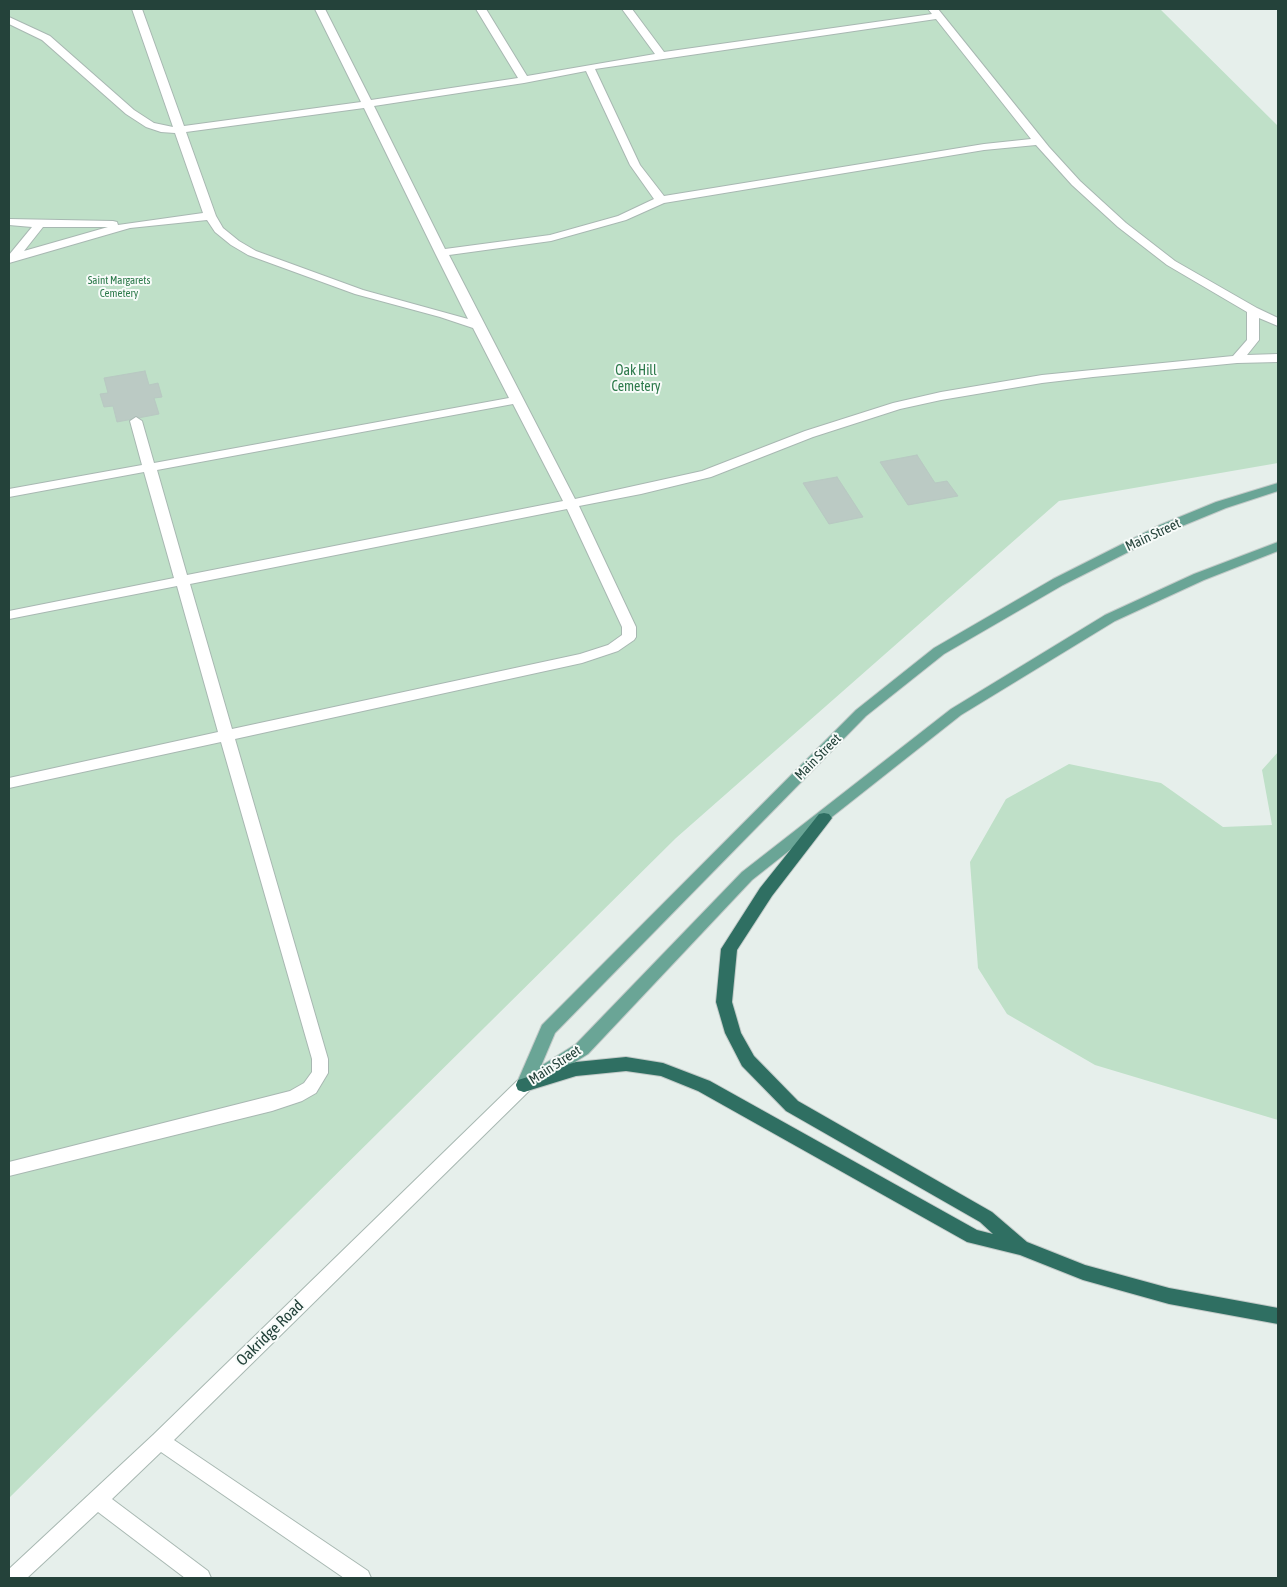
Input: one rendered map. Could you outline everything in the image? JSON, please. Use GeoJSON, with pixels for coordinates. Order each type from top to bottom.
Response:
{"type":"FeatureCollection","features":[{"type":"Feature","properties":{"kind":"highway"},"geometry":{"type":"LineString","coordinates":[[824,818],[766,892],[728,949],[724,1002],[732,1034],[748,1061],[792,1106],[986,1217],[1022,1248]]}},
{"type":"Feature","properties":{"kind":"highway"},"geometry":{"type":"LineString","coordinates":[[524,1085],[576,1069],[626,1064],[663,1070],[704,1086],[973,1237],[1022,1248],[1083,1272],[1168,1296],[1278,1316]]}},
{"type":"Feature","properties":{"kind":"main road","name":"Main Street"},"geometry":{"type":"LineString","coordinates":[[524,1085],[548,1029],[861,713],[932,656],[1058,582],[1164,528],[1221,505],[1278,487]]}},
{"type":"Feature","properties":{"kind":"main road","name":"Main Street"},"geometry":{"type":"LineString","coordinates":[[524,1085],[582,1049],[747,876],[824,818],[956,712],[1031,664],[1110,618],[1199,577],[1278,546]]}},
{"type":"Feature","properties":{"kind":"street"},"geometry":{"type":"LineString","coordinates":[[137,9],[178,130],[210,216],[219,230],[235,243],[252,253],[359,292],[444,314],[478,326]]}},
{"type":"Feature","properties":{"kind":"street"},"geometry":{"type":"LineString","coordinates":[[9,783],[582,658],[613,648],[629,637],[629,626],[571,504],[478,326],[320,9]]}},
{"type":"Feature","properties":{"kind":"street"},"geometry":{"type":"LineString","coordinates":[[481,9],[524,80]]}},
{"type":"Feature","properties":{"kind":"street"},"geometry":{"type":"LineString","coordinates":[[627,9],[661,56]]}},
{"type":"Feature","properties":{"kind":"street"},"geometry":{"type":"LineString","coordinates":[[9,20],[46,38],[130,112],[156,127],[178,130],[524,80],[589,67],[936,12],[1039,141],[1076,183],[1122,225],[1164,258],[1253,310],[1278,322]]}},
{"type":"Feature","properties":{"kind":"street"},"geometry":{"type":"LineString","coordinates":[[589,67],[635,165],[661,200]]}},
{"type":"Feature","properties":{"kind":"street"},"geometry":{"type":"LineString","coordinates":[[441,253],[551,238],[622,218],[661,200],[984,147],[1039,141]]}},
{"type":"Feature","properties":{"kind":"street"},"geometry":{"type":"LineString","coordinates":[[9,222],[129,225],[210,216]]}},
{"type":"Feature","properties":{"kind":"street"},"geometry":{"type":"LineString","coordinates":[[10,260],[40,224]]}},
{"type":"Feature","properties":{"kind":"street"},"geometry":{"type":"LineString","coordinates":[[10,260],[129,225]]}},
{"type":"Feature","properties":{"kind":"street"},"geometry":{"type":"LineString","coordinates":[[1237,359],[1253,340],[1253,310]]}},
{"type":"Feature","properties":{"kind":"street"},"geometry":{"type":"LineString","coordinates":[[9,615],[571,504],[706,474],[809,434],[914,402],[1042,379],[1237,359],[1278,358]]}},
{"type":"Feature","properties":{"kind":"street"},"geometry":{"type":"LineString","coordinates":[[9,493],[517,400]]}},
{"type":"Feature","properties":{"kind":"street"},"geometry":{"type":"LineString","coordinates":[[9,1169],[272,1104],[296,1096],[310,1088],[320,1074],[320,1059],[136,421]]}},
{"type":"Feature","properties":{"kind":"street","name":"Oakridge Road"},"geometry":{"type":"LineString","coordinates":[[13,1578],[160,1441],[524,1085]]}},
{"type":"Feature","properties":{"kind":"street"},"geometry":{"type":"LineString","coordinates":[[160,1441],[361,1578]]}},
{"type":"Feature","properties":{"kind":"street"},"geometry":{"type":"LineString","coordinates":[[97,1499],[201,1578]]}},
{"type":"Feature","properties":{"kind":"green space","name":"Oak Hill Cemetery"},"geometry":{"type":"Polygon","coordinates":[[[9,9],[1160,9],[1278,126],[1278,463],[1059,501],[676,838],[9,1498],[9,9]]]}},
{"type":"Feature","properties":{"kind":"green space"},"geometry":{"type":"Polygon","coordinates":[[[1278,752],[1278,1120],[1095,1065],[1007,1014],[978,968],[970,862],[1006,799],[1069,764],[1161,783],[1223,827],[1272,825],[1262,770],[1278,752]]]}},
{"type":"Feature","properties":{"kind":"building"},"geometry":{"type":"Polygon","coordinates":[[[145,371],[149,385],[158,383],[162,397],[154,398],[159,414],[117,422],[113,406],[104,407],[100,394],[108,393],[104,378],[145,371]]]}},
{"type":"Feature","properties":{"kind":"building"},"geometry":{"type":"Polygon","coordinates":[[[917,455],[935,483],[947,481],[958,496],[908,505],[880,462],[917,455]]]}},
{"type":"Feature","properties":{"kind":"building"},"geometry":{"type":"Polygon","coordinates":[[[837,477],[863,517],[829,524],[803,483],[837,477]]]}},
{"type":"Feature","properties":{"kind":"park label","name":"Saint Margarets Cemetery"},"geometry":{"type":"Point","coordinates":[119,287]}}]}
